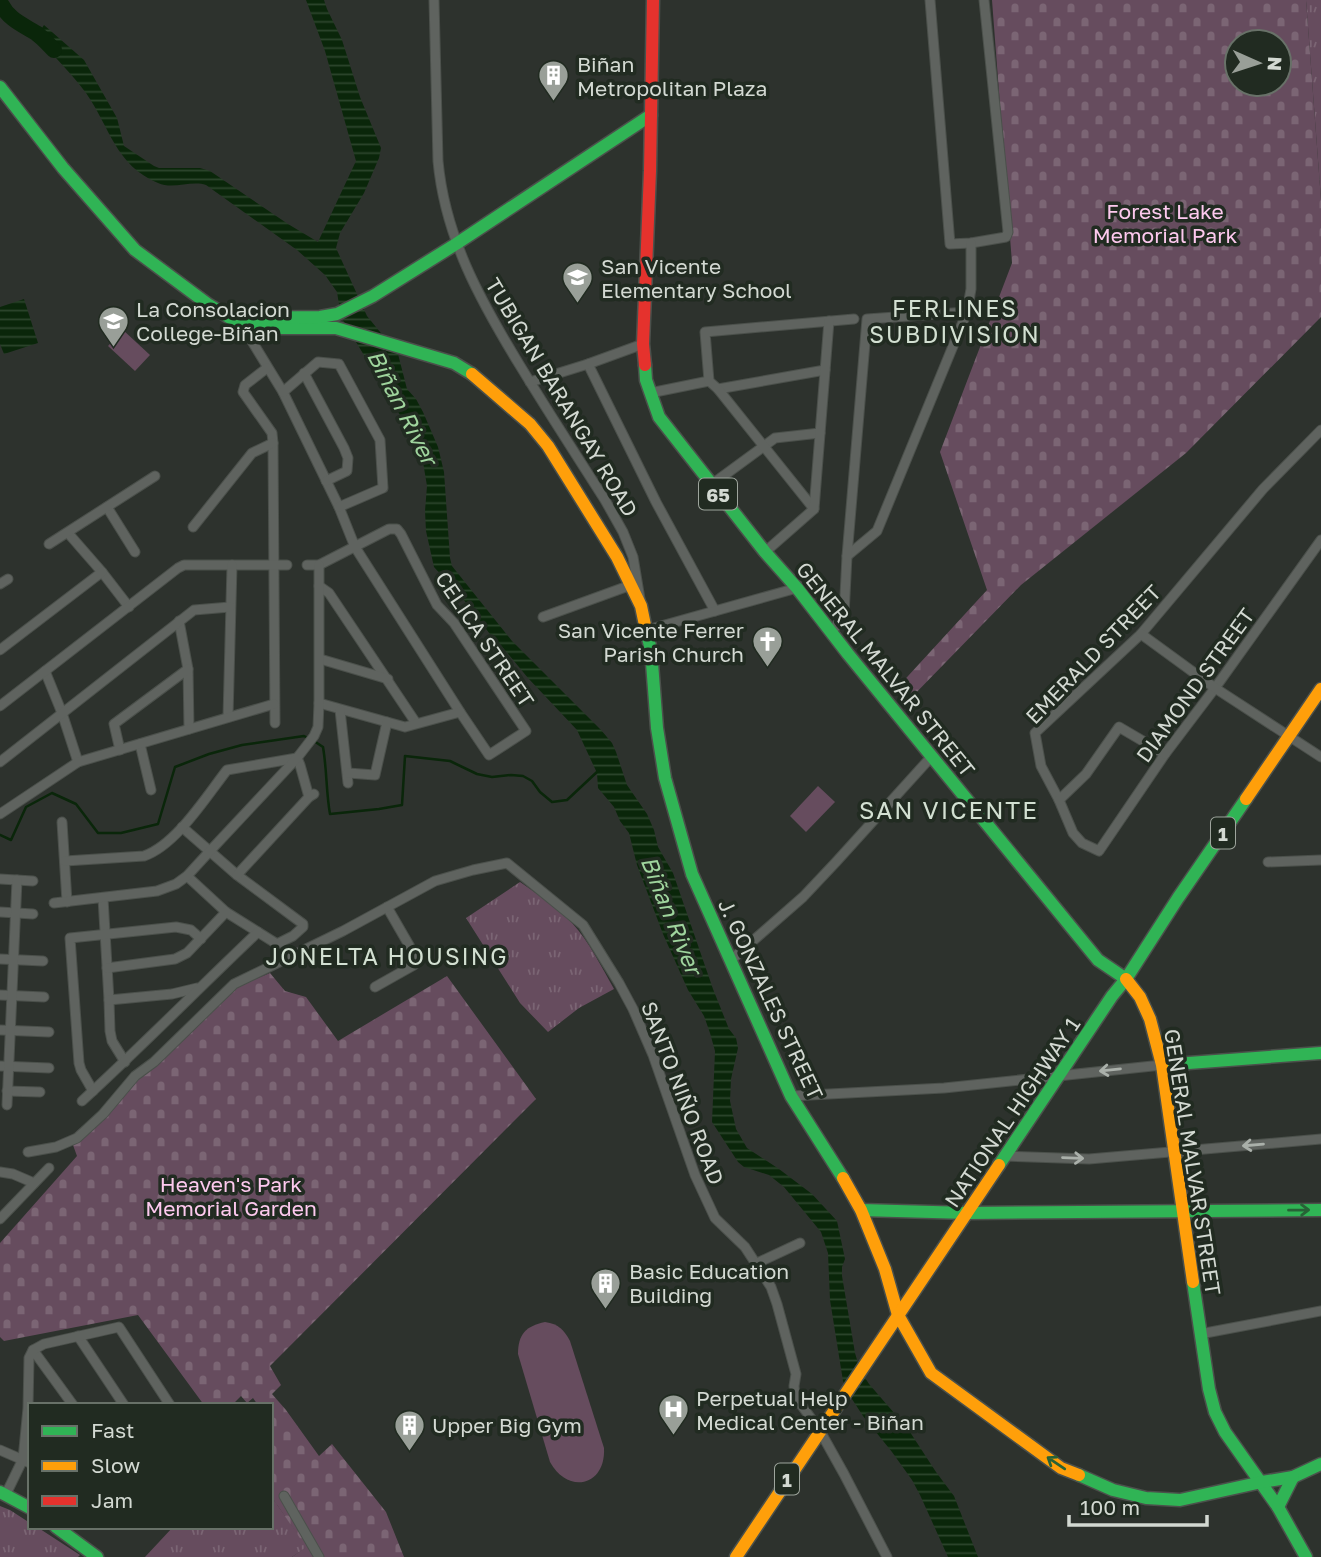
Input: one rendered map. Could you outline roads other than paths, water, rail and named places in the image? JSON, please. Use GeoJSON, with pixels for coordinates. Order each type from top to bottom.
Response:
{"type":"FeatureCollection","features":[{"type":"Feature","properties":{"kind":"main road","name":"GENERAL MALVAR STREET"},"geometry":{"type":"LineString","coordinates":[[653,0],[643,344],[646,380],[659,417],[765,552],[1098,960],[1126,979],[1140,997],[1150,1019],[1162,1065],[1200,1334],[1215,1412],[1225,1432],[1278,1507],[1304,1554]]}},
{"type":"Feature","properties":{"kind":"main road"},"geometry":{"type":"LineString","coordinates":[[0,87],[63,168],[135,250],[209,305],[236,321],[337,314],[373,296],[456,244],[651,115]]}},
{"type":"Feature","properties":{"kind":"main road","name":"J. GONZALES STREET"},"geometry":{"type":"LineString","coordinates":[[236,321],[267,328],[336,328],[454,363],[467,370],[530,424],[548,446],[617,557],[641,606],[651,650],[657,728],[665,778],[692,874],[791,1096],[861,1210],[885,1269],[898,1315],[932,1373],[1061,1468],[1112,1489],[1146,1498],[1181,1500],[1293,1477],[1321,1464]]}},
{"type":"Feature","properties":{"kind":"main road","name":"NATIONAL HIGHWAY 1"},"geometry":{"type":"LineString","coordinates":[[736,1557],[1321,689]]}},
{"type":"Feature","properties":{"kind":"main road"},"geometry":{"type":"LineString","coordinates":[[1162,1065],[1321,1053]]}},
{"type":"Feature","properties":{"kind":"main road"},"geometry":{"type":"LineString","coordinates":[[861,1210],[968,1213],[1321,1210]]}},
{"type":"Feature","properties":{"kind":"main road"},"geometry":{"type":"LineString","coordinates":[[1278,1507],[1293,1477]]}},
{"type":"Feature","properties":{"kind":"main road"},"geometry":{"type":"LineString","coordinates":[[3,1493],[28,1507]]}},
{"type":"Feature","properties":{"kind":"main road"},"geometry":{"type":"LineString","coordinates":[[59,1529],[97,1557]]}},
{"type":"Feature","properties":{"kind":"street","name":"TUBIGAN BARANGAY ROAD"},"geometry":{"type":"LineString","coordinates":[[434,0],[438,170],[456,244],[485,307],[606,500],[623,533],[633,557],[641,606]]}},
{"type":"Feature","properties":{"kind":"street"},"geometry":{"type":"LineString","coordinates":[[930,0],[950,244],[1006,237],[1008,232],[984,0]]}},
{"type":"Feature","properties":{"kind":"street"},"geometry":{"type":"LineString","coordinates":[[847,556],[877,531],[967,312],[971,289],[971,243]]}},
{"type":"Feature","properties":{"kind":"street"},"geometry":{"type":"LineString","coordinates":[[831,633],[844,615],[867,319],[967,312]]}},
{"type":"Feature","properties":{"kind":"street"},"geometry":{"type":"LineString","coordinates":[[709,381],[705,332],[854,319]]}},
{"type":"Feature","properties":{"kind":"street"},"geometry":{"type":"LineString","coordinates":[[236,321],[283,392],[339,507],[355,547],[460,712],[405,726],[319,704]]}},
{"type":"Feature","properties":{"kind":"street"},"geometry":{"type":"LineString","coordinates":[[765,552],[814,509],[829,321]]}},
{"type":"Feature","properties":{"kind":"street"},"geometry":{"type":"LineString","coordinates":[[530,382],[643,344]]}},
{"type":"Feature","properties":{"kind":"street"},"geometry":{"type":"LineString","coordinates":[[283,392],[318,362],[340,364],[380,440],[383,488],[339,507]]}},
{"type":"Feature","properties":{"kind":"street"},"geometry":{"type":"LineString","coordinates":[[588,364],[656,502],[715,611]]}},
{"type":"Feature","properties":{"kind":"street"},"geometry":{"type":"LineString","coordinates":[[267,368],[245,385],[243,392],[272,433],[273,443],[275,723]]}},
{"type":"Feature","properties":{"kind":"street"},"geometry":{"type":"LineString","coordinates":[[719,388],[825,370]]}},
{"type":"Feature","properties":{"kind":"street"},"geometry":{"type":"LineString","coordinates":[[304,373],[348,458],[347,471],[326,481]]}},
{"type":"Feature","properties":{"kind":"street"},"geometry":{"type":"LineString","coordinates":[[650,393],[709,381],[719,388],[814,509]]}},
{"type":"Feature","properties":{"kind":"street","name":"EMERALD STREET"},"geometry":{"type":"LineString","coordinates":[[1099,852],[1082,843],[1073,833],[1041,766],[1035,733],[1141,634],[1263,489],[1321,430]]}},
{"type":"Feature","properties":{"kind":"street"},"geometry":{"type":"LineString","coordinates":[[711,485],[775,438],[820,433]]}},
{"type":"Feature","properties":{"kind":"street"},"geometry":{"type":"LineString","coordinates":[[193,527],[252,453],[273,443]]}},
{"type":"Feature","properties":{"kind":"street"},"geometry":{"type":"LineString","coordinates":[[49,544],[155,476]]}},
{"type":"Feature","properties":{"kind":"street"},"geometry":{"type":"LineString","coordinates":[[107,508],[135,552]]}},
{"type":"Feature","properties":{"kind":"street","name":"CELICA STREET"},"geometry":{"type":"LineString","coordinates":[[319,565],[390,529],[399,531],[437,606],[454,623],[526,731],[489,755],[460,712]]}},
{"type":"Feature","properties":{"kind":"street"},"geometry":{"type":"LineString","coordinates":[[68,533],[128,607]]}},
{"type":"Feature","properties":{"kind":"street","name":"DIAMOND STREET"},"geometry":{"type":"LineString","coordinates":[[1099,852],[1165,754],[1321,540]]}},
{"type":"Feature","properties":{"kind":"street"},"geometry":{"type":"LineString","coordinates":[[0,706],[184,565],[287,565]]}},
{"type":"Feature","properties":{"kind":"street"},"geometry":{"type":"LineString","coordinates":[[228,717],[232,565]]}},
{"type":"Feature","properties":{"kind":"street"},"geometry":{"type":"LineString","coordinates":[[54,903],[157,891],[187,876],[314,736],[318,727],[319,704],[319,565],[307,565]]}},
{"type":"Feature","properties":{"kind":"street"},"geometry":{"type":"LineString","coordinates":[[0,650],[102,572]]}},
{"type":"Feature","properties":{"kind":"street"},"geometry":{"type":"LineString","coordinates":[[543,617],[631,585]]}},
{"type":"Feature","properties":{"kind":"street"},"geometry":{"type":"LineString","coordinates":[[319,586],[329,593],[416,723]]}},
{"type":"Feature","properties":{"kind":"street"},"geometry":{"type":"LineString","coordinates":[[647,630],[797,588]]}},
{"type":"Feature","properties":{"kind":"street"},"geometry":{"type":"LineString","coordinates":[[0,762],[194,610],[230,607]]}},
{"type":"Feature","properties":{"kind":"street"},"geometry":{"type":"LineString","coordinates":[[179,621],[188,669],[189,729]]}},
{"type":"Feature","properties":{"kind":"street"},"geometry":{"type":"LineString","coordinates":[[1141,634],[1215,688],[1321,757]]}},
{"type":"Feature","properties":{"kind":"street"},"geometry":{"type":"LineString","coordinates":[[320,659],[388,679]]}},
{"type":"Feature","properties":{"kind":"street"},"geometry":{"type":"LineString","coordinates":[[120,750],[114,723],[188,669]]}},
{"type":"Feature","properties":{"kind":"street"},"geometry":{"type":"LineString","coordinates":[[45,671],[78,762]]}},
{"type":"Feature","properties":{"kind":"street"},"geometry":{"type":"LineString","coordinates":[[0,814],[78,762],[274,704]]}},
{"type":"Feature","properties":{"kind":"street"},"geometry":{"type":"LineString","coordinates":[[341,710],[348,778],[375,775],[387,722]]}},
{"type":"Feature","properties":{"kind":"street"},"geometry":{"type":"LineString","coordinates":[[1059,800],[1086,774],[1119,727],[1165,754]]}},
{"type":"Feature","properties":{"kind":"street"},"geometry":{"type":"LineString","coordinates":[[140,744],[151,790]]}},
{"type":"Feature","properties":{"kind":"street"},"geometry":{"type":"LineString","coordinates":[[237,875],[312,795],[300,754]]}},
{"type":"Feature","properties":{"kind":"street"},"geometry":{"type":"LineString","coordinates":[[65,861],[144,856],[155,852],[182,827],[227,770],[300,754]]}},
{"type":"Feature","properties":{"kind":"street"},"geometry":{"type":"LineString","coordinates":[[732,960],[803,897],[932,756]]}},
{"type":"Feature","properties":{"kind":"street"},"geometry":{"type":"LineString","coordinates":[[62,821],[67,902]]}},
{"type":"Feature","properties":{"kind":"street"},"geometry":{"type":"LineString","coordinates":[[182,827],[237,875],[303,924],[302,929],[277,944],[226,912],[187,876]]}},
{"type":"Feature","properties":{"kind":"street"},"geometry":{"type":"LineString","coordinates":[[1269,862],[1321,860]]}},
{"type":"Feature","properties":{"kind":"street","name":"SANTO NIÑO ROAD"},"geometry":{"type":"LineString","coordinates":[[28,1152],[56,1147],[77,1138],[103,1114],[135,1076],[154,1062],[234,984],[435,881],[507,863],[583,925],[619,983],[653,1055],[695,1175],[715,1218],[745,1247],[771,1287],[796,1374],[795,1396],[820,1431],[887,1557]]}},
{"type":"Feature","properties":{"kind":"street"},"geometry":{"type":"LineString","coordinates":[[0,879],[33,881]]}},
{"type":"Feature","properties":{"kind":"street"},"geometry":{"type":"LineString","coordinates":[[7,1105],[5,1030],[12,996],[17,880]]}},
{"type":"Feature","properties":{"kind":"street"},"geometry":{"type":"LineString","coordinates":[[103,898],[110,1031],[125,1062]]}},
{"type":"Feature","properties":{"kind":"street"},"geometry":{"type":"LineString","coordinates":[[375,987],[414,965],[417,959],[387,907]]}},
{"type":"Feature","properties":{"kind":"street"},"geometry":{"type":"LineString","coordinates":[[0,912],[33,914]]}},
{"type":"Feature","properties":{"kind":"street"},"geometry":{"type":"LineString","coordinates":[[107,968],[175,958],[187,953],[226,912]]}},
{"type":"Feature","properties":{"kind":"street"},"geometry":{"type":"LineString","coordinates":[[93,1091],[80,1070],[70,938],[176,927],[191,930],[201,939]]}},
{"type":"Feature","properties":{"kind":"street"},"geometry":{"type":"LineString","coordinates":[[82,1101],[258,932]]}},
{"type":"Feature","properties":{"kind":"street"},"geometry":{"type":"LineString","coordinates":[[0,959],[43,961]]}},
{"type":"Feature","properties":{"kind":"street"},"geometry":{"type":"LineString","coordinates":[[109,1000],[172,994],[199,987]]}},
{"type":"Feature","properties":{"kind":"street"},"geometry":{"type":"LineString","coordinates":[[0,995],[44,997]]}},
{"type":"Feature","properties":{"kind":"street"},"geometry":{"type":"LineString","coordinates":[[5,1030],[49,1032]]}},
{"type":"Feature","properties":{"kind":"street"},"geometry":{"type":"LineString","coordinates":[[791,1096],[944,1088],[1162,1065]]}},
{"type":"Feature","properties":{"kind":"street"},"geometry":{"type":"LineString","coordinates":[[4,1066],[50,1068]]}},
{"type":"Feature","properties":{"kind":"street"},"geometry":{"type":"LineString","coordinates":[[7,1091],[40,1092]]}},
{"type":"Feature","properties":{"kind":"street"},"geometry":{"type":"LineString","coordinates":[[1005,1156],[1089,1158],[1321,1139]]}},
{"type":"Feature","properties":{"kind":"street"},"geometry":{"type":"LineString","coordinates":[[0,1219],[5,1208],[49,1168]]}},
{"type":"Feature","properties":{"kind":"street"},"geometry":{"type":"LineString","coordinates":[[0,1172],[34,1183]]}},
{"type":"Feature","properties":{"kind":"street"},"geometry":{"type":"LineString","coordinates":[[755,1264],[800,1243]]}},
{"type":"Feature","properties":{"kind":"street"},"geometry":{"type":"LineString","coordinates":[[1200,1334],[1321,1311]]}},
{"type":"Feature","properties":{"kind":"street"},"geometry":{"type":"LineString","coordinates":[[29,1403],[29,1358],[33,1350],[44,1344],[119,1326],[169,1403]]}},
{"type":"Feature","properties":{"kind":"street"},"geometry":{"type":"LineString","coordinates":[[78,1336],[123,1403]]}},
{"type":"Feature","properties":{"kind":"street"},"geometry":{"type":"LineString","coordinates":[[33,1350],[73,1403]]}},
{"type":"Feature","properties":{"kind":"street"},"geometry":{"type":"LineString","coordinates":[[3,1493],[26,1461],[28,1427]]}},
{"type":"Feature","properties":{"kind":"street"},"geometry":{"type":"LineString","coordinates":[[0,1450],[26,1461]]}},
{"type":"Feature","properties":{"kind":"street"},"geometry":{"type":"LineString","coordinates":[[284,1496],[318,1557]]}},
{"type":"Feature","properties":{"kind":"water","name":"Biñan River"},"geometry":{"type":"Polygon","coordinates":[[[306,0],[324,0],[342,40],[360,97],[381,148],[364,193],[340,233],[336,248],[367,316],[398,354],[407,389],[423,412],[438,447],[444,472],[452,566],[512,641],[612,743],[627,785],[647,814],[658,847],[673,873],[713,989],[729,1029],[736,1038],[738,1048],[731,1079],[730,1101],[736,1129],[747,1148],[812,1194],[837,1221],[845,1259],[842,1276],[860,1370],[908,1429],[954,1496],[978,1557],[948,1557],[912,1480],[850,1396],[843,1381],[830,1300],[828,1253],[821,1232],[784,1187],[769,1175],[744,1167],[738,1162],[712,1122],[715,1051],[710,1033],[663,934],[637,865],[629,833],[614,807],[598,788],[597,773],[577,730],[499,643],[497,644],[471,608],[434,567],[426,531],[427,486],[421,450],[341,317],[337,292],[325,275],[297,250],[206,185],[164,185],[132,166],[115,144],[86,93],[36,37],[44,25],[84,60],[117,118],[124,146],[159,168],[200,168],[210,171],[318,242],[356,161],[325,51],[306,0]]]}},
{"type":"Feature","properties":{"kind":"water"},"geometry":{"type":"Polygon","coordinates":[[[24,299],[38,343],[4,354],[0,344],[0,307],[24,299]]]}},
{"type":"Feature","properties":{"kind":"waterway"},"geometry":{"type":"LineString","coordinates":[[0,2],[11,17],[38,35],[54,50]]}},
{"type":"Feature","properties":{"kind":"waterway"},"geometry":{"type":"LineString","coordinates":[[0,835],[11,840],[26,807],[52,793],[76,804],[98,833],[121,833],[158,824],[175,767],[242,745],[304,736],[308,738]]}},
{"type":"Feature","properties":{"kind":"waterway"},"geometry":{"type":"LineString","coordinates":[[314,741],[323,747],[330,814],[402,805],[405,756],[450,761],[477,774],[492,777],[523,776],[532,781],[552,802],[567,800],[598,771]]}},
{"type":"Feature","properties":{"kind":"place","name":"Biñan Metropolitan Plaza"},"geometry":{"type":"Point","coordinates":[554,103]}},
{"type":"Feature","properties":{"kind":"place","name":"San Vicente Elementary School"},"geometry":{"type":"Point","coordinates":[578,305]}},
{"type":"Feature","properties":{"kind":"place","name":"La Consolacion College-Biñan"},"geometry":{"type":"Point","coordinates":[113,348]}},
{"type":"Feature","properties":{"kind":"place","name":"San Vicente Ferrer Parish Church"},"geometry":{"type":"Point","coordinates":[767,669]}},
{"type":"Feature","properties":{"kind":"place","name":"Basic Education Building"},"geometry":{"type":"Point","coordinates":[606,1310]}},
{"type":"Feature","properties":{"kind":"place","name":"Perpetual Help Medical Center - Biñan"},"geometry":{"type":"Point","coordinates":[673,1437]}},
{"type":"Feature","properties":{"kind":"place","name":"Upper Big Gym"},"geometry":{"type":"Point","coordinates":[409,1452]}},
{"type":"Feature","properties":{"kind":"district","name":"FERLINES SUBDIVISION"},"geometry":{"type":"Point","coordinates":[955,321]}},
{"type":"Feature","properties":{"kind":"district","name":"SAN VICENTE"},"geometry":{"type":"Point","coordinates":[949,809]}},
{"type":"Feature","properties":{"kind":"district","name":"JONELTA HOUSING"},"geometry":{"type":"Point","coordinates":[387,956]}},
{"type":"Feature","properties":{"kind":"park label","name":"Forest Lake Memorial Park"},"geometry":{"type":"Point","coordinates":[1165,223]}},
{"type":"Feature","properties":{"kind":"park label","name":"Heaven's Park Memorial Garden"},"geometry":{"type":"Point","coordinates":[231,1196]}}]}
